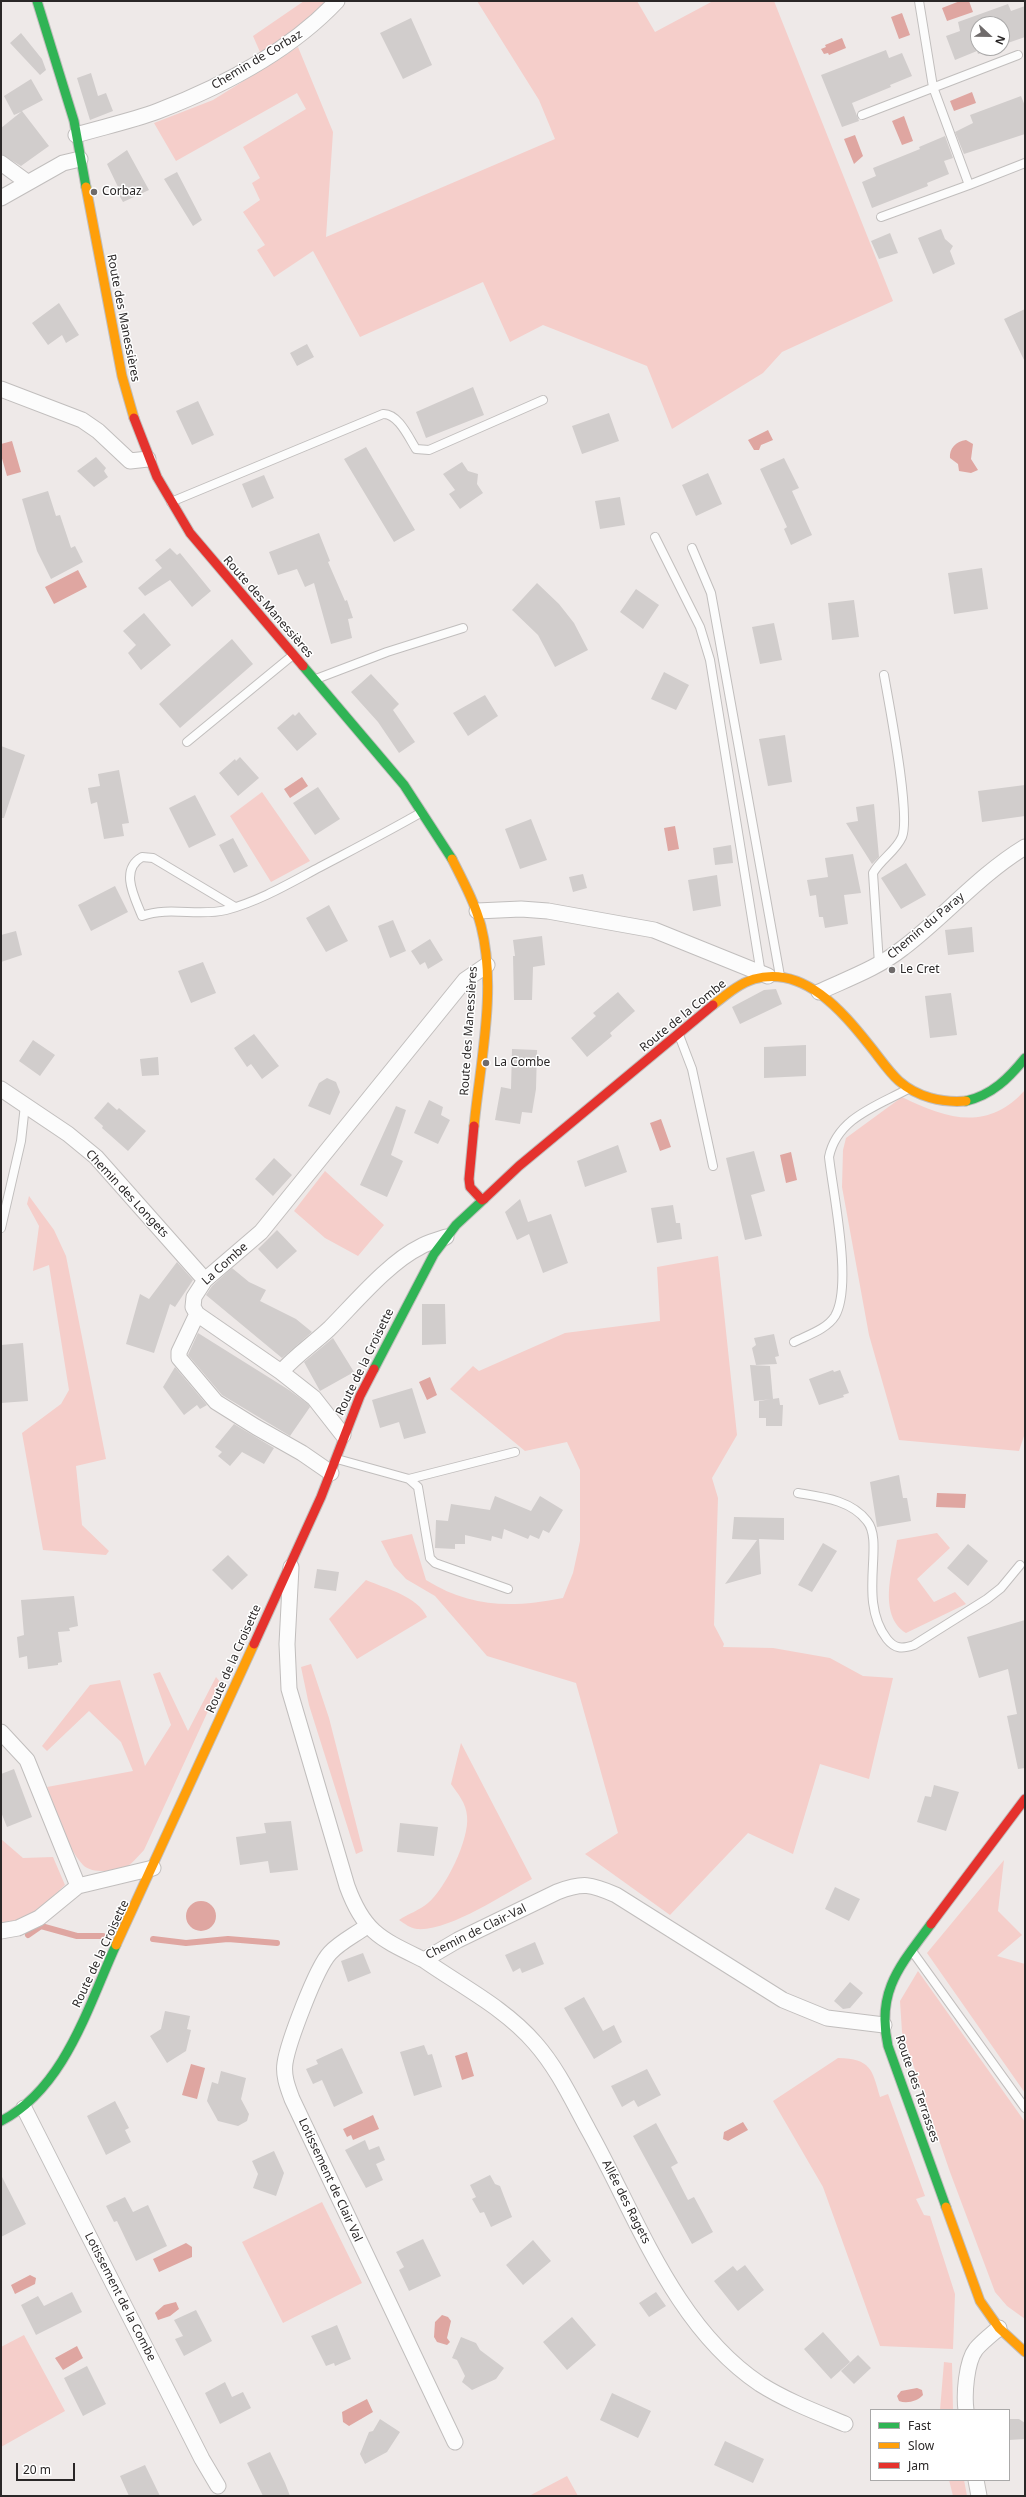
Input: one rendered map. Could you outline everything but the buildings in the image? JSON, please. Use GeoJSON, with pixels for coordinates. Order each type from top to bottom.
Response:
{"type":"FeatureCollection","features":[{"type":"Feature","properties":{"kind":"street","name":"Route des Manessières"},"geometry":{"type":"LineString","coordinates":[[37,1],[55,54],[76,135],[122,376],[148,459],[169,504],[194,539],[315,679],[424,811],[457,866],[477,911],[484,938],[487,965],[483,1045],[469,1179],[470,1187],[482,1200]]}},
{"type":"Feature","properties":{"kind":"street","name":"Chemin de Corbaz"},"geometry":{"type":"LineString","coordinates":[[76,135],[157,112],[245,70],[304,33],[337,1]]}},
{"type":"Feature","properties":{"kind":"street"},"geometry":{"type":"LineString","coordinates":[[1,198],[63,163],[80,159]]}},
{"type":"Feature","properties":{"kind":"street"},"geometry":{"type":"LineString","coordinates":[[1,163],[27,182]]}},
{"type":"Feature","properties":{"kind":"street"},"geometry":{"type":"LineString","coordinates":[[1,389],[82,420],[98,431],[130,461],[148,459]]}},
{"type":"Feature","properties":{"kind":"street","name":"Chemin du Paray"},"geometry":{"type":"LineString","coordinates":[[819,992],[878,964],[902,949],[997,865],[1025,847]]}},
{"type":"Feature","properties":{"kind":"street"},"geometry":{"type":"LineString","coordinates":[[477,911],[520,909],[557,913],[654,930],[770,976],[807,985],[819,992],[848,1019],[890,1071],[909,1089],[943,1102],[967,1102],[977,1100],[1007,1081],[1025,1058]]}},
{"type":"Feature","properties":{"kind":"street","name":"La Combe"},"geometry":{"type":"LineString","coordinates":[[197,1314],[193,1307],[194,1297],[205,1280],[261,1232],[466,980],[487,965]]}},
{"type":"Feature","properties":{"kind":"street","name":"Route de la Combe"},"geometry":{"type":"LineString","coordinates":[[482,1200],[520,1166],[679,1034],[742,984],[770,976]]}},
{"type":"Feature","properties":{"kind":"street","name":"Chemin des Longets"},"geometry":{"type":"LineString","coordinates":[[1,1089],[26,1104],[68,1134],[96,1157],[205,1280]]}},
{"type":"Feature","properties":{"kind":"street","name":"Route de la Croisette"},"geometry":{"type":"LineString","coordinates":[[1,2121],[24,2108],[42,2091],[67,2051],[153,1868],[292,1562],[333,1466],[360,1396],[417,1284],[446,1237],[482,1200]]}},
{"type":"Feature","properties":{"kind":"street"},"geometry":{"type":"LineString","coordinates":[[281,1372],[296,1355],[327,1331],[367,1290],[410,1253],[421,1246],[446,1237]]}},
{"type":"Feature","properties":{"kind":"street"},"geometry":{"type":"LineString","coordinates":[[333,1466],[302,1452],[230,1411],[205,1391],[179,1358],[179,1352],[197,1314],[281,1372],[314,1398],[344,1435]]}},
{"type":"Feature","properties":{"kind":"street","name":"Chemin de Clair-Val"},"geometry":{"type":"LineString","coordinates":[[292,1562],[287,1644],[289,1689],[347,1886],[358,1914],[367,1926],[394,1945],[424,1960],[458,1940],[558,1892],[573,1886],[588,1884],[616,1895],[784,2000],[827,2018],[884,2025]]}},
{"type":"Feature","properties":{"kind":"street"},"geometry":{"type":"LineString","coordinates":[[1,1732],[27,1760],[78,1886]]}},
{"type":"Feature","properties":{"kind":"street","name":"Route des Terrasses"},"geometry":{"type":"LineString","coordinates":[[1020,2346],[999,2328],[980,2301],[972,2284],[888,2046],[884,2025],[885,2001],[890,1985],[912,1950],[1025,1799]]}},
{"type":"Feature","properties":{"kind":"street"},"geometry":{"type":"LineString","coordinates":[[1,1932],[18,1928],[39,1918],[78,1886],[153,1868]]}},
{"type":"Feature","properties":{"kind":"street","name":"Lotissement de Clair Val"},"geometry":{"type":"LineString","coordinates":[[367,1926],[337,1947],[324,1962],[288,2053],[285,2068],[286,2080],[292,2099],[455,2442]]}},
{"type":"Feature","properties":{"kind":"street","name":"Allée des Ragets"},"geometry":{"type":"LineString","coordinates":[[424,1960],[503,2013],[526,2032],[545,2055],[604,2159],[659,2266],[707,2338],[744,2372],[773,2392],[845,2424]]}},
{"type":"Feature","properties":{"kind":"street","name":"Lotissement de la Combe"},"geometry":{"type":"LineString","coordinates":[[24,2108],[202,2459],[218,2486]]}},
{"type":"Feature","properties":{"kind":"street"},"geometry":{"type":"LineString","coordinates":[[966,2409],[964,2398],[968,2373],[975,2350],[999,2328]]}},
{"type":"Feature","properties":{"kind":"street"},"geometry":{"type":"LineString","coordinates":[[976,2481],[979,2496]]}},
{"type":"Feature","properties":{"kind":"lane"},"geometry":{"type":"LineString","coordinates":[[919,1],[933,87],[969,185]]}},
{"type":"Feature","properties":{"kind":"lane"},"geometry":{"type":"LineString","coordinates":[[862,115],[1018,55]]}},
{"type":"Feature","properties":{"kind":"lane"},"geometry":{"type":"LineString","coordinates":[[881,217],[1025,163]]}},
{"type":"Feature","properties":{"kind":"lane"},"geometry":{"type":"LineString","coordinates":[[169,504],[383,414],[392,416],[399,423],[416,449],[429,450],[543,400]]}},
{"type":"Feature","properties":{"kind":"lane"},"geometry":{"type":"LineString","coordinates":[[655,537],[700,627],[710,660],[770,976]]}},
{"type":"Feature","properties":{"kind":"lane"},"geometry":{"type":"LineString","coordinates":[[692,548],[711,593],[770,976]]}},
{"type":"Feature","properties":{"kind":"lane"},"geometry":{"type":"LineString","coordinates":[[315,679],[387,652],[463,628]]}},
{"type":"Feature","properties":{"kind":"lane"},"geometry":{"type":"LineString","coordinates":[[187,742],[293,654]]}},
{"type":"Feature","properties":{"kind":"lane"},"geometry":{"type":"LineString","coordinates":[[878,964],[874,873],[899,844],[904,830],[902,796],[884,676]]}},
{"type":"Feature","properties":{"kind":"lane"},"geometry":{"type":"LineString","coordinates":[[235,908],[153,858],[142,857],[132,868],[130,882],[142,916],[165,911],[212,913],[235,908],[266,896],[424,811]]}},
{"type":"Feature","properties":{"kind":"lane"},"geometry":{"type":"LineString","coordinates":[[679,1034],[692,1069],[713,1166]]}},
{"type":"Feature","properties":{"kind":"lane"},"geometry":{"type":"LineString","coordinates":[[794,1342],[827,1325],[835,1315],[838,1304],[841,1286],[841,1258],[829,1157],[834,1141],[844,1126],[909,1089]]}},
{"type":"Feature","properties":{"kind":"lane"},"geometry":{"type":"LineString","coordinates":[[1,1228],[21,1141],[26,1104]]}},
{"type":"Feature","properties":{"kind":"lane"},"geometry":{"type":"LineString","coordinates":[[333,1466],[409,1479],[515,1452]]}},
{"type":"Feature","properties":{"kind":"lane"},"geometry":{"type":"LineString","coordinates":[[409,1479],[418,1486],[430,1558],[435,1563],[508,1588]]}},
{"type":"Feature","properties":{"kind":"lane"},"geometry":{"type":"LineString","coordinates":[[798,1493],[833,1500],[858,1510],[868,1521],[872,1544],[871,1601],[881,1632],[892,1645],[898,1648],[904,1648],[914,1644],[987,1599],[1001,1588],[1020,1565]]}},
{"type":"Feature","properties":{"kind":"lane"},"geometry":{"type":"LineString","coordinates":[[912,1950],[1025,2108]]}},
{"type":"Feature","properties":{"kind":"shaded area"},"geometry":{"type":"Polygon","coordinates":[[[304,1],[326,1],[294,31],[260,52],[253,36],[304,1]]]}},
{"type":"Feature","properties":{"kind":"shaded area"},"geometry":{"type":"Polygon","coordinates":[[[477,1],[637,1],[655,32],[713,1],[774,1],[893,301],[782,352],[763,373],[672,429],[647,366],[543,325],[510,342],[483,282],[360,337],[313,251],[274,277],[257,250],[265,245],[243,212],[260,200],[252,183],[260,178],[243,147],[306,109],[297,93],[176,161],[154,123],[213,100],[298,47],[333,132],[326,237],[555,139],[539,100],[477,1]]]}},
{"type":"Feature","properties":{"kind":"shaded area"},"geometry":{"type":"Polygon","coordinates":[[[960,1],[969,1],[973,12],[947,21],[942,8],[960,1]]]}},
{"type":"Feature","properties":{"kind":"shaded area"},"geometry":{"type":"Polygon","coordinates":[[[902,13],[910,35],[899,39],[891,17],[902,13]]]}},
{"type":"Feature","properties":{"kind":"shaded area"},"geometry":{"type":"Polygon","coordinates":[[[842,38],[846,48],[829,55],[828,53],[824,54],[821,49],[826,47],[825,45],[842,38]]]}},
{"type":"Feature","properties":{"kind":"shaded area"},"geometry":{"type":"Polygon","coordinates":[[[972,92],[976,103],[954,111],[950,101],[972,92]]]}},
{"type":"Feature","properties":{"kind":"shaded area"},"geometry":{"type":"Polygon","coordinates":[[[904,116],[913,141],[902,145],[892,121],[904,116]]]}},
{"type":"Feature","properties":{"kind":"shaded area"},"geometry":{"type":"Polygon","coordinates":[[[855,135],[863,156],[854,164],[844,139],[855,135]]]}},
{"type":"Feature","properties":{"kind":"shaded area"},"geometry":{"type":"Polygon","coordinates":[[[768,430],[773,440],[761,445],[759,450],[754,450],[748,440],[768,430]]]}},
{"type":"Feature","properties":{"kind":"shaded area"},"geometry":{"type":"Polygon","coordinates":[[[966,440],[973,444],[971,459],[978,470],[971,473],[959,471],[958,464],[950,458],[954,446],[959,442],[966,440]]]}},
{"type":"Feature","properties":{"kind":"shaded area"},"geometry":{"type":"Polygon","coordinates":[[[12,441],[21,472],[7,476],[1,455],[1,444],[12,441]]]}},
{"type":"Feature","properties":{"kind":"shaded area"},"geometry":{"type":"Polygon","coordinates":[[[78,570],[87,587],[54,604],[45,587],[78,570]]]}},
{"type":"Feature","properties":{"kind":"shaded area"},"geometry":{"type":"Polygon","coordinates":[[[302,777],[308,786],[290,798],[284,789],[302,777]]]}},
{"type":"Feature","properties":{"kind":"shaded area"},"geometry":{"type":"Polygon","coordinates":[[[262,792],[310,861],[271,882],[230,816],[262,792]]]}},
{"type":"Feature","properties":{"kind":"shaded area"},"geometry":{"type":"Polygon","coordinates":[[[675,826],[679,849],[668,851],[664,828],[675,826]]]}},
{"type":"Feature","properties":{"kind":"shaded area"},"geometry":{"type":"Polygon","coordinates":[[[1025,1090],[1025,1433],[1019,1451],[899,1440],[869,1335],[842,1187],[843,1150],[846,1138],[902,1097],[918,1105],[950,1116],[966,1118],[996,1112],[1011,1103],[1025,1090]]]}},
{"type":"Feature","properties":{"kind":"shaded area"},"geometry":{"type":"Polygon","coordinates":[[[661,1119],[671,1147],[660,1151],[650,1123],[661,1119]]]}},
{"type":"Feature","properties":{"kind":"shaded area"},"geometry":{"type":"Polygon","coordinates":[[[791,1152],[797,1180],[786,1183],[780,1155],[791,1152]]]}},
{"type":"Feature","properties":{"kind":"shaded area"},"geometry":{"type":"Polygon","coordinates":[[[325,1171],[384,1225],[358,1256],[325,1238],[294,1211],[325,1171]]]}},
{"type":"Feature","properties":{"kind":"shaded area"},"geometry":{"type":"Polygon","coordinates":[[[29,1196],[54,1230],[66,1256],[106,1459],[76,1466],[82,1525],[109,1551],[106,1555],[43,1550],[22,1433],[61,1404],[69,1390],[49,1265],[33,1271],[39,1226],[27,1204],[29,1196]]]}},
{"type":"Feature","properties":{"kind":"shaded area"},"geometry":{"type":"Polygon","coordinates":[[[718,1256],[737,1435],[712,1478],[718,1498],[714,1625],[724,1644],[723,1647],[773,1648],[830,1658],[863,1676],[893,1678],[869,1779],[820,1764],[793,1854],[748,1833],[670,1915],[585,1854],[618,1833],[576,1683],[487,1656],[435,1596],[406,1579],[394,1566],[381,1541],[412,1534],[426,1580],[459,1596],[476,1601],[509,1604],[563,1598],[573,1573],[580,1541],[580,1470],[567,1442],[525,1451],[450,1389],[473,1366],[479,1371],[565,1333],[660,1321],[657,1267],[718,1256]]]}},
{"type":"Feature","properties":{"kind":"shaded area"},"geometry":{"type":"Polygon","coordinates":[[[430,1377],[437,1395],[427,1400],[419,1382],[430,1377]]]}},
{"type":"Feature","properties":{"kind":"shaded area"},"geometry":{"type":"Polygon","coordinates":[[[937,1493],[966,1494],[965,1508],[936,1507],[937,1493]]]}},
{"type":"Feature","properties":{"kind":"shaded area"},"geometry":{"type":"Polygon","coordinates":[[[937,1533],[950,1548],[917,1579],[934,1602],[955,1592],[966,1604],[906,1633],[897,1625],[892,1615],[889,1603],[890,1577],[897,1540],[937,1533]]]}},
{"type":"Feature","properties":{"kind":"shaded area"},"geometry":{"type":"Polygon","coordinates":[[[366,1580],[409,1598],[427,1617],[357,1659],[329,1619],[366,1580]]]}},
{"type":"Feature","properties":{"kind":"shaded area"},"geometry":{"type":"Polygon","coordinates":[[[311,1664],[329,1718],[363,1851],[356,1854],[309,1705],[301,1667],[311,1664]]]}},
{"type":"Feature","properties":{"kind":"shaded area"},"geometry":{"type":"Polygon","coordinates":[[[160,1672],[188,1731],[216,1677],[221,1683],[144,1850],[131,1864],[117,1871],[98,1871],[90,1869],[83,1865],[71,1848],[47,1787],[133,1771],[121,1742],[89,1711],[47,1751],[42,1746],[90,1685],[120,1680],[145,1766],[171,1725],[153,1674],[160,1672]]]}},
{"type":"Feature","properties":{"kind":"shaded area"},"geometry":{"type":"Polygon","coordinates":[[[461,1743],[532,1879],[476,1911],[444,1925],[417,1929],[408,1926],[399,1920],[418,1910],[435,1896],[449,1875],[465,1837],[467,1816],[465,1807],[451,1784],[461,1743]]]}},
{"type":"Feature","properties":{"kind":"shaded area"},"geometry":{"type":"Polygon","coordinates":[[[1,1839],[23,1858],[53,1857],[65,1885],[34,1914],[24,1920],[1,1923],[1,1839]]]}},
{"type":"Feature","properties":{"kind":"shaded area"},"geometry":{"type":"Polygon","coordinates":[[[1004,1860],[998,1911],[1022,1935],[997,1956],[1025,1964],[1025,2093],[927,1953],[1004,1860]]]}},
{"type":"Feature","properties":{"kind":"shaded area"},"geometry":{"type":"Polygon","coordinates":[[[201,1901],[212,1905],[216,1916],[212,1927],[201,1931],[190,1927],[186,1916],[190,1905],[201,1901]]]}},
{"type":"Feature","properties":{"kind":"shaded area"},"geometry":{"type":"Polygon","coordinates":[[[918,1971],[1025,2122],[1025,2319],[1007,2306],[995,2292],[950,2172],[902,2032],[900,2001],[918,1971]]]}},
{"type":"Feature","properties":{"kind":"shaded area"},"geometry":{"type":"Polygon","coordinates":[[[467,2052],[474,2076],[462,2080],[455,2056],[467,2052]]]}},
{"type":"Feature","properties":{"kind":"shaded area"},"geometry":{"type":"Polygon","coordinates":[[[838,2058],[864,2063],[875,2079],[880,2097],[888,2094],[925,2196],[916,2199],[924,2215],[930,2216],[955,2294],[953,2349],[880,2346],[823,2187],[773,2101],[838,2058]]]}},
{"type":"Feature","properties":{"kind":"shaded area"},"geometry":{"type":"Polygon","coordinates":[[[191,2064],[205,2068],[197,2099],[182,2095],[191,2064]]]}},
{"type":"Feature","properties":{"kind":"shaded area"},"geometry":{"type":"Polygon","coordinates":[[[373,2115],[379,2129],[353,2140],[351,2135],[347,2137],[343,2129],[373,2115]]]}},
{"type":"Feature","properties":{"kind":"shaded area"},"geometry":{"type":"Polygon","coordinates":[[[743,2122],[748,2130],[728,2141],[723,2139],[724,2132],[743,2122]]]}},
{"type":"Feature","properties":{"kind":"shaded area"},"geometry":{"type":"Polygon","coordinates":[[[322,2202],[362,2283],[283,2323],[242,2242],[322,2202]]]}},
{"type":"Feature","properties":{"kind":"shaded area"},"geometry":{"type":"Polygon","coordinates":[[[186,2243],[192,2247],[192,2257],[159,2272],[153,2259],[186,2243]]]}},
{"type":"Feature","properties":{"kind":"shaded area"},"geometry":{"type":"Polygon","coordinates":[[[30,2275],[36,2278],[35,2284],[15,2294],[11,2285],[30,2275]]]}},
{"type":"Feature","properties":{"kind":"shaded area"},"geometry":{"type":"Polygon","coordinates":[[[176,2302],[179,2309],[170,2316],[158,2320],[155,2313],[164,2305],[176,2302]]]}},
{"type":"Feature","properties":{"kind":"shaded area"},"geometry":{"type":"Polygon","coordinates":[[[442,2315],[448,2317],[451,2321],[447,2338],[450,2342],[447,2345],[437,2342],[434,2337],[435,2322],[442,2315]]]}},
{"type":"Feature","properties":{"kind":"shaded area"},"geometry":{"type":"Polygon","coordinates":[[[24,2335],[65,2411],[1,2447],[1,2347],[24,2335]]]}},
{"type":"Feature","properties":{"kind":"shaded area"},"geometry":{"type":"Polygon","coordinates":[[[77,2346],[83,2358],[63,2370],[55,2358],[77,2346]]]}},
{"type":"Feature","properties":{"kind":"shaded area"},"geometry":{"type":"Polygon","coordinates":[[[944,2362],[952,2363],[953,2409],[940,2409],[944,2362]]]}},
{"type":"Feature","properties":{"kind":"shaded area"},"geometry":{"type":"Polygon","coordinates":[[[917,2388],[922,2390],[923,2395],[921,2397],[909,2402],[899,2401],[897,2396],[901,2391],[917,2388]]]}},
{"type":"Feature","properties":{"kind":"shaded area"},"geometry":{"type":"Polygon","coordinates":[[[367,2399],[373,2412],[349,2426],[343,2422],[342,2412],[367,2399]]]}},
{"type":"Feature","properties":{"kind":"shaded area"},"geometry":{"type":"Polygon","coordinates":[[[567,2476],[578,2496],[529,2496],[567,2476]]]}},
{"type":"Feature","properties":{"kind":"shaded area"},"geometry":{"type":"Polygon","coordinates":[[[949,2481],[964,2481],[967,2496],[953,2496],[949,2481]]]}},
{"type":"Feature","properties":{"kind":"waterway"},"geometry":{"type":"LineString","coordinates":[[28,1935],[41,1926],[77,1936],[103,1936]]}},
{"type":"Feature","properties":{"kind":"waterway"},"geometry":{"type":"LineString","coordinates":[[153,1939],[186,1943],[228,1939],[277,1943]]}},
{"type":"Feature","properties":{"kind":"traffic: fast"},"geometry":{"type":"LineString","coordinates":[[37,1],[74,121],[86,187]]}},
{"type":"Feature","properties":{"kind":"traffic: fast"},"geometry":{"type":"LineString","coordinates":[[303,666],[404,785],[452,859]]}},
{"type":"Feature","properties":{"kind":"traffic: fast"},"geometry":{"type":"LineString","coordinates":[[966,1101],[984,1095],[999,1085],[1025,1058]]}},
{"type":"Feature","properties":{"kind":"traffic: fast"},"geometry":{"type":"LineString","coordinates":[[374,1369],[434,1254],[456,1225],[484,1199]]}},
{"type":"Feature","properties":{"kind":"traffic: fast"},"geometry":{"type":"LineString","coordinates":[[931,1924],[893,1980],[888,1994],[885,2010],[885,2027],[888,2046],[946,2207]]}},
{"type":"Feature","properties":{"kind":"traffic: fast"},"geometry":{"type":"LineString","coordinates":[[1,2121],[23,2106],[42,2088],[58,2067],[72,2044],[84,2019],[116,1945]]}},
{"type":"Feature","properties":{"kind":"traffic: slow"},"geometry":{"type":"LineString","coordinates":[[86,187],[122,376],[134,418]]}},
{"type":"Feature","properties":{"kind":"traffic: slow"},"geometry":{"type":"LineString","coordinates":[[452,859],[475,909],[481,926],[486,950],[488,975],[486,1026],[474,1126]]}},
{"type":"Feature","properties":{"kind":"traffic: slow"},"geometry":{"type":"LineString","coordinates":[[713,1005],[737,987],[754,979],[772,976],[789,979],[805,985],[820,994],[847,1019],[891,1073],[906,1087],[930,1098],[948,1101],[966,1101]]}},
{"type":"Feature","properties":{"kind":"traffic: slow"},"geometry":{"type":"LineString","coordinates":[[116,1945],[254,1644]]}},
{"type":"Feature","properties":{"kind":"traffic: slow"},"geometry":{"type":"LineString","coordinates":[[946,2207],[980,2301],[999,2328],[1025,2352]]}},
{"type":"Feature","properties":{"kind":"traffic: jam"},"geometry":{"type":"LineString","coordinates":[[134,418],[157,477],[190,533],[303,666]]}},
{"type":"Feature","properties":{"kind":"traffic: jam"},"geometry":{"type":"LineString","coordinates":[[484,1199],[519,1166],[713,1005]]}},
{"type":"Feature","properties":{"kind":"traffic: jam"},"geometry":{"type":"LineString","coordinates":[[474,1126],[469,1179],[470,1187],[482,1200]]}},
{"type":"Feature","properties":{"kind":"traffic: jam"},"geometry":{"type":"LineString","coordinates":[[254,1644],[321,1497],[360,1396],[374,1369]]}},
{"type":"Feature","properties":{"kind":"traffic: jam"},"geometry":{"type":"LineString","coordinates":[[931,1924],[1025,1799]]}},
{"type":"Feature","properties":{"kind":"place","name":"Corbaz"},"geometry":{"type":"Point","coordinates":[94,192]}},
{"type":"Feature","properties":{"kind":"place","name":"Le Cret"},"geometry":{"type":"Point","coordinates":[892,970]}},
{"type":"Feature","properties":{"kind":"place","name":"La Combe"},"geometry":{"type":"Point","coordinates":[486,1063]}}]}
